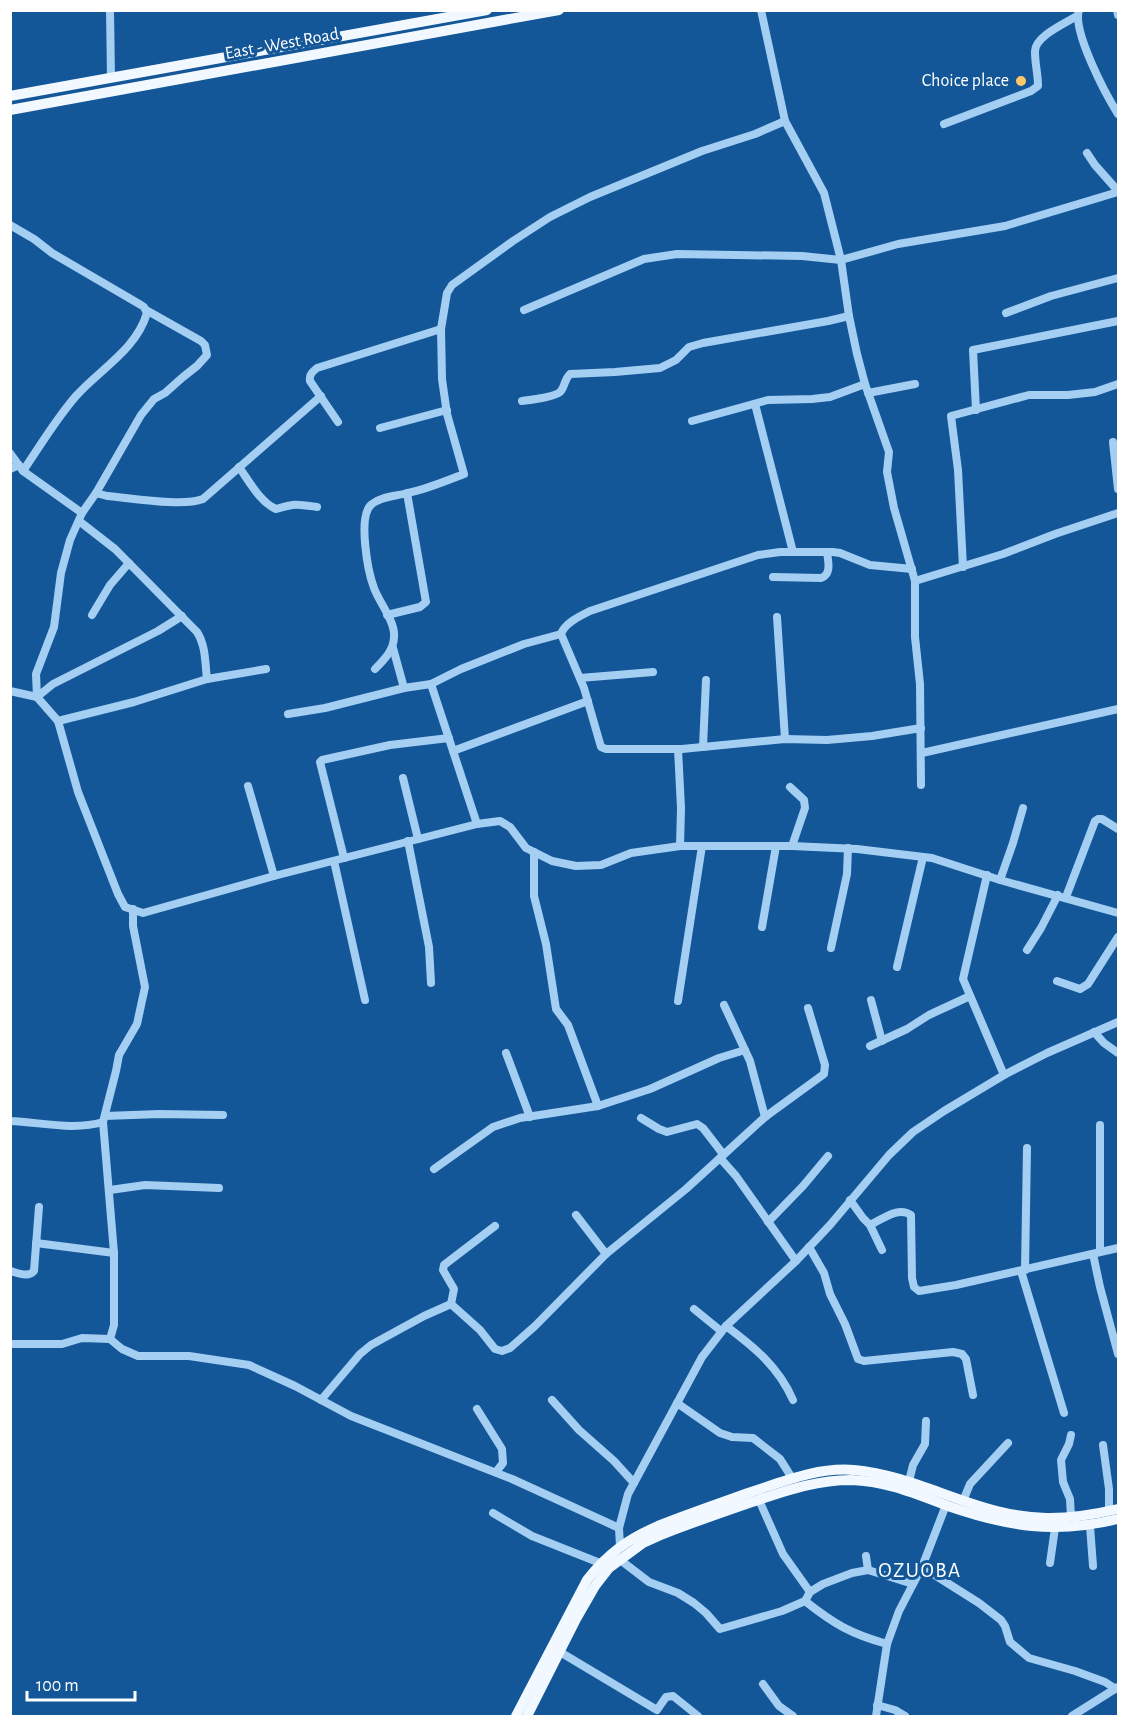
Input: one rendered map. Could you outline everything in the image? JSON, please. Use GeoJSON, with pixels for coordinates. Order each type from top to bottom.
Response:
{"type":"FeatureCollection","features":[{"type":"Feature","properties":{"kind":"main road","name":"East - West Road"},"geometry":{"type":"LineString","coordinates":[[10,96],[487,10]]}},
{"type":"Feature","properties":{"kind":"main road","name":"East - West Road"},"geometry":{"type":"LineString","coordinates":[[10,110],[559,10]]}},
{"type":"Feature","properties":{"kind":"main road"},"geometry":{"type":"LineString","coordinates":[[516,1716],[587,1580],[600,1563],[620,1546],[658,1526],[792,1478],[826,1471],[852,1470],[909,1481],[963,1501],[1030,1518],[1071,1518],[1114,1510]]}},
{"type":"Feature","properties":{"kind":"main road"},"geometry":{"type":"LineString","coordinates":[[527,1716],[595,1586],[609,1568],[643,1543],[759,1500],[813,1483],[852,1480],[896,1487],[1008,1524],[1055,1528],[1090,1526],[1119,1519]]}},
{"type":"Feature","properties":{"kind":"street"},"geometry":{"type":"LineString","coordinates":[[110,10],[111,78]]}},
{"type":"Feature","properties":{"kind":"street"},"geometry":{"type":"LineString","coordinates":[[761,10],[785,121],[824,193],[841,260],[849,316],[865,384],[887,442],[889,452],[887,472],[894,508],[915,581],[915,637],[920,684],[921,785]]}},
{"type":"Feature","properties":{"kind":"street"},"geometry":{"type":"LineString","coordinates":[[1117,10],[1119,15]]}},
{"type":"Feature","properties":{"kind":"street"},"geometry":{"type":"LineString","coordinates":[[944,124],[1031,91],[1038,86],[1034,50],[1037,43],[1078,13],[1081,35],[1092,65],[1108,98],[1119,114]]}},
{"type":"Feature","properties":{"kind":"street"},"geometry":{"type":"LineString","coordinates":[[404,688],[393,648],[395,632],[374,588],[368,564],[364,533],[366,513],[372,504],[394,495],[407,494],[464,474],[455,445],[442,379],[441,328],[447,292],[452,285],[550,217],[600,193],[785,121]]}},
{"type":"Feature","properties":{"kind":"street"},"geometry":{"type":"LineString","coordinates":[[524,309],[657,256],[677,254],[802,256],[841,260],[898,244],[1005,226],[1119,191],[1095,165],[1088,153]]}},
{"type":"Feature","properties":{"kind":"street"},"geometry":{"type":"LineString","coordinates":[[10,225],[34,239],[52,254],[201,340],[205,345],[207,355],[165,393],[154,399],[141,415],[81,517],[70,540],[61,573],[54,627],[36,674],[37,697]]}},
{"type":"Feature","properties":{"kind":"street"},"geometry":{"type":"LineString","coordinates":[[1006,313],[1050,296],[1119,278]]}},
{"type":"Feature","properties":{"kind":"street"},"geometry":{"type":"LineString","coordinates":[[10,469],[21,468],[76,396],[135,339],[146,318],[146,310]]}},
{"type":"Feature","properties":{"kind":"street"},"geometry":{"type":"LineString","coordinates":[[522,401],[558,394],[570,374],[660,368],[676,360],[689,347],[703,343],[849,316]]}},
{"type":"Feature","properties":{"kind":"street"},"geometry":{"type":"LineString","coordinates":[[976,410],[973,350],[1119,321]]}},
{"type":"Feature","properties":{"kind":"street"},"geometry":{"type":"LineString","coordinates":[[338,422],[310,381],[312,372],[317,368],[441,328]]}},
{"type":"Feature","properties":{"kind":"street"},"geometry":{"type":"LineString","coordinates":[[692,421],[768,400],[830,397],[865,384]]}},
{"type":"Feature","properties":{"kind":"street"},"geometry":{"type":"LineString","coordinates":[[868,393],[915,384]]}},
{"type":"Feature","properties":{"kind":"street"},"geometry":{"type":"LineString","coordinates":[[963,567],[958,470],[951,416],[1029,395],[1095,392],[1119,384]]}},
{"type":"Feature","properties":{"kind":"street"},"geometry":{"type":"LineString","coordinates":[[96,493],[107,496],[194,502],[204,499],[321,396]]}},
{"type":"Feature","properties":{"kind":"street"},"geometry":{"type":"LineString","coordinates":[[755,404],[793,552]]}},
{"type":"Feature","properties":{"kind":"street"},"geometry":{"type":"LineString","coordinates":[[380,428],[447,410]]}},
{"type":"Feature","properties":{"kind":"street"},"geometry":{"type":"LineString","coordinates":[[1113,442],[1119,489]]}},
{"type":"Feature","properties":{"kind":"street"},"geometry":{"type":"LineString","coordinates":[[10,453],[21,468],[81,517],[182,616],[202,640],[207,680]]}},
{"type":"Feature","properties":{"kind":"street"},"geometry":{"type":"LineString","coordinates":[[239,467],[271,507],[276,509],[288,504],[317,507]]}},
{"type":"Feature","properties":{"kind":"street"},"geometry":{"type":"LineString","coordinates":[[387,615],[420,607],[426,602],[407,494]]}},
{"type":"Feature","properties":{"kind":"street"},"geometry":{"type":"LineString","coordinates":[[915,581],[963,567],[1119,513]]}},
{"type":"Feature","properties":{"kind":"street"},"geometry":{"type":"LineString","coordinates":[[912,569],[870,565],[840,553],[793,552],[758,555],[591,611],[566,626],[561,634],[580,678],[599,740],[602,747],[606,749],[678,749],[785,739],[827,740],[921,728]]}},
{"type":"Feature","properties":{"kind":"street"},"geometry":{"type":"LineString","coordinates":[[773,577],[822,578],[828,573],[827,552]]}},
{"type":"Feature","properties":{"kind":"street"},"geometry":{"type":"LineString","coordinates":[[92,615],[110,585],[129,563]]}},
{"type":"Feature","properties":{"kind":"street"},"geometry":{"type":"LineString","coordinates":[[37,697],[53,684],[158,631],[182,616]]}},
{"type":"Feature","properties":{"kind":"street"},"geometry":{"type":"LineString","coordinates":[[777,617],[785,739]]}},
{"type":"Feature","properties":{"kind":"street"},"geometry":{"type":"LineString","coordinates":[[288,714],[431,684],[482,660],[524,644],[561,634]]}},
{"type":"Feature","properties":{"kind":"street"},"geometry":{"type":"LineString","coordinates":[[375,669],[393,648]]}},
{"type":"Feature","properties":{"kind":"street"},"geometry":{"type":"LineString","coordinates":[[58,721],[134,702],[207,680],[266,669]]}},
{"type":"Feature","properties":{"kind":"street"},"geometry":{"type":"LineString","coordinates":[[580,678],[653,672]]}},
{"type":"Feature","properties":{"kind":"street"},"geometry":{"type":"LineString","coordinates":[[703,747],[706,680]]}},
{"type":"Feature","properties":{"kind":"street"},"geometry":{"type":"LineString","coordinates":[[431,684],[477,824]]}},
{"type":"Feature","properties":{"kind":"street"},"geometry":{"type":"LineString","coordinates":[[10,691],[37,697],[58,721],[78,792],[118,894],[125,907],[143,913],[408,841],[477,824],[500,821],[510,827],[526,848],[552,861],[576,866],[602,865],[631,853],[680,846],[848,848],[932,858],[1000,880],[1119,913]]}},
{"type":"Feature","properties":{"kind":"street"},"geometry":{"type":"LineString","coordinates":[[453,751],[588,701]]}},
{"type":"Feature","properties":{"kind":"street"},"geometry":{"type":"LineString","coordinates":[[922,753],[1119,709]]}},
{"type":"Feature","properties":{"kind":"street"},"geometry":{"type":"LineString","coordinates":[[344,858],[320,762],[390,745],[449,738]]}},
{"type":"Feature","properties":{"kind":"street"},"geometry":{"type":"LineString","coordinates":[[678,749],[680,846]]}},
{"type":"Feature","properties":{"kind":"street"},"geometry":{"type":"LineString","coordinates":[[403,778],[418,839]]}},
{"type":"Feature","properties":{"kind":"street"},"geometry":{"type":"LineString","coordinates":[[248,786],[274,876]]}},
{"type":"Feature","properties":{"kind":"street"},"geometry":{"type":"LineString","coordinates":[[790,787],[804,800],[805,808],[792,846]]}},
{"type":"Feature","properties":{"kind":"street"},"geometry":{"type":"LineString","coordinates":[[1000,880],[1023,808]]}},
{"type":"Feature","properties":{"kind":"street"},"geometry":{"type":"LineString","coordinates":[[1027,950],[1062,896],[1095,821],[1102,819],[1119,829]]}},
{"type":"Feature","properties":{"kind":"street"},"geometry":{"type":"LineString","coordinates":[[408,841],[429,947],[431,982]]}},
{"type":"Feature","properties":{"kind":"street"},"geometry":{"type":"LineString","coordinates":[[678,1001],[702,846]]}},
{"type":"Feature","properties":{"kind":"street"},"geometry":{"type":"LineString","coordinates":[[762,927],[776,846]]}},
{"type":"Feature","properties":{"kind":"street"},"geometry":{"type":"LineString","coordinates":[[831,948],[847,874],[848,848]]}},
{"type":"Feature","properties":{"kind":"street"},"geometry":{"type":"LineString","coordinates":[[534,852],[534,896],[546,944],[556,1009],[568,1025],[598,1106]]}},
{"type":"Feature","properties":{"kind":"street"},"geometry":{"type":"LineString","coordinates":[[897,967],[923,857]]}},
{"type":"Feature","properties":{"kind":"street"},"geometry":{"type":"LineString","coordinates":[[334,861],[365,1000]]}},
{"type":"Feature","properties":{"kind":"street"},"geometry":{"type":"LineString","coordinates":[[987,875],[963,979],[1004,1075]]}},
{"type":"Feature","properties":{"kind":"street"},"geometry":{"type":"LineString","coordinates":[[110,1339],[114,1325],[114,1252],[104,1119],[119,1055],[137,1024],[145,987],[133,926],[133,909]]}},
{"type":"Feature","properties":{"kind":"street"},"geometry":{"type":"LineString","coordinates":[[1057,981],[1083,989],[1119,937]]}},
{"type":"Feature","properties":{"kind":"street"},"geometry":{"type":"LineString","coordinates":[[870,1046],[970,996]]}},
{"type":"Feature","properties":{"kind":"street"},"geometry":{"type":"LineString","coordinates":[[871,1000],[882,1041]]}},
{"type":"Feature","properties":{"kind":"street"},"geometry":{"type":"LineString","coordinates":[[724,1005],[753,1071],[765,1117]]}},
{"type":"Feature","properties":{"kind":"street"},"geometry":{"type":"LineString","coordinates":[[452,1304],[480,1330],[495,1349],[502,1351],[510,1348],[606,1254],[686,1189],[765,1117],[824,1074],[825,1065],[808,1008]]}},
{"type":"Feature","properties":{"kind":"street"},"geometry":{"type":"LineString","coordinates":[[620,1546],[619,1528],[628,1494],[702,1357],[724,1329],[809,1247],[889,1155],[913,1132],[1004,1075],[1047,1053],[1119,1022]]}},
{"type":"Feature","properties":{"kind":"street"},"geometry":{"type":"LineString","coordinates":[[1094,1032],[1104,1043],[1119,1053]]}},
{"type":"Feature","properties":{"kind":"street"},"geometry":{"type":"LineString","coordinates":[[434,1169],[493,1127],[530,1117],[598,1106],[650,1089],[719,1058],[744,1050]]}},
{"type":"Feature","properties":{"kind":"street"},"geometry":{"type":"LineString","coordinates":[[506,1053],[530,1117]]}},
{"type":"Feature","properties":{"kind":"street"},"geometry":{"type":"LineString","coordinates":[[10,1121],[46,1125],[93,1125],[104,1119],[159,1114],[223,1115]]}},
{"type":"Feature","properties":{"kind":"street"},"geometry":{"type":"LineString","coordinates":[[641,1118],[667,1132],[698,1124],[703,1128],[796,1261]]}},
{"type":"Feature","properties":{"kind":"street"},"geometry":{"type":"LineString","coordinates":[[1100,1125],[1097,1252],[1102,1296],[1119,1354]]}},
{"type":"Feature","properties":{"kind":"street"},"geometry":{"type":"LineString","coordinates":[[1027,1148],[1023,1271],[1064,1413]]}},
{"type":"Feature","properties":{"kind":"street"},"geometry":{"type":"LineString","coordinates":[[768,1222],[828,1156]]}},
{"type":"Feature","properties":{"kind":"street"},"geometry":{"type":"LineString","coordinates":[[110,1190],[145,1185],[219,1188]]}},
{"type":"Feature","properties":{"kind":"street"},"geometry":{"type":"LineString","coordinates":[[850,1200],[870,1225],[882,1250]]}},
{"type":"Feature","properties":{"kind":"street"},"geometry":{"type":"LineString","coordinates":[[10,1271],[27,1275],[34,1271],[39,1207]]}},
{"type":"Feature","properties":{"kind":"street"},"geometry":{"type":"LineString","coordinates":[[870,1225],[897,1212],[902,1211],[911,1215],[912,1278],[914,1287],[920,1291],[1023,1271],[1119,1248]]}},
{"type":"Feature","properties":{"kind":"street"},"geometry":{"type":"LineString","coordinates":[[576,1215],[606,1254]]}},
{"type":"Feature","properties":{"kind":"street"},"geometry":{"type":"LineString","coordinates":[[452,1304],[454,1289],[443,1270],[444,1265],[495,1226]]}},
{"type":"Feature","properties":{"kind":"street"},"geometry":{"type":"LineString","coordinates":[[36,1243],[114,1252]]}},
{"type":"Feature","properties":{"kind":"street"},"geometry":{"type":"LineString","coordinates":[[809,1247],[824,1273],[830,1294],[846,1324],[858,1359],[864,1361],[953,1352],[962,1354],[966,1359],[973,1395]]}},
{"type":"Feature","properties":{"kind":"street"},"geometry":{"type":"LineString","coordinates":[[321,1400],[370,1345],[452,1304]]}},
{"type":"Feature","properties":{"kind":"street"},"geometry":{"type":"LineString","coordinates":[[694,1309],[765,1357],[793,1400]]}},
{"type":"Feature","properties":{"kind":"street"},"geometry":{"type":"LineString","coordinates":[[10,1344],[62,1344],[82,1338],[110,1339],[122,1349],[138,1356],[189,1356],[249,1365],[351,1416],[496,1472],[619,1528]]}},
{"type":"Feature","properties":{"kind":"street"},"geometry":{"type":"LineString","coordinates":[[552,1400],[579,1430],[614,1461],[634,1483]]}},
{"type":"Feature","properties":{"kind":"street"},"geometry":{"type":"LineString","coordinates":[[677,1403],[720,1433],[732,1437],[753,1438],[780,1459],[792,1478]]}},
{"type":"Feature","properties":{"kind":"street"},"geometry":{"type":"LineString","coordinates":[[477,1409],[502,1449],[503,1463],[496,1472]]}},
{"type":"Feature","properties":{"kind":"street"},"geometry":{"type":"LineString","coordinates":[[909,1481],[913,1465],[925,1444],[926,1421]]}},
{"type":"Feature","properties":{"kind":"street"},"geometry":{"type":"LineString","coordinates":[[1071,1435],[1061,1460],[1064,1482],[1070,1499],[1071,1518]]}},
{"type":"Feature","properties":{"kind":"street"},"geometry":{"type":"LineString","coordinates":[[963,1501],[973,1480],[1008,1443]]}},
{"type":"Feature","properties":{"kind":"street"},"geometry":{"type":"LineString","coordinates":[[1103,1445],[1114,1510]]}},
{"type":"Feature","properties":{"kind":"street"},"geometry":{"type":"LineString","coordinates":[[759,1500],[783,1554],[810,1592]]}},
{"type":"Feature","properties":{"kind":"street"},"geometry":{"type":"LineString","coordinates":[[876,1716],[887,1644],[898,1611],[922,1567],[946,1505]]}},
{"type":"Feature","properties":{"kind":"street"},"geometry":{"type":"LineString","coordinates":[[493,1513],[532,1536],[600,1563]]}},
{"type":"Feature","properties":{"kind":"street"},"geometry":{"type":"LineString","coordinates":[[1090,1526],[1093,1566]]}},
{"type":"Feature","properties":{"kind":"street"},"geometry":{"type":"LineString","coordinates":[[1050,1563],[1055,1528]]}},
{"type":"Feature","properties":{"kind":"street"},"geometry":{"type":"LineString","coordinates":[[866,1556],[868,1570]]}},
{"type":"Feature","properties":{"kind":"street"},"geometry":{"type":"LineString","coordinates":[[619,1559],[649,1582],[678,1593],[694,1603],[720,1629],[782,1611],[805,1601],[810,1592],[823,1584],[852,1573],[868,1570],[913,1584]]}},
{"type":"Feature","properties":{"kind":"street"},"geometry":{"type":"LineString","coordinates":[[922,1567],[979,1603],[1001,1620],[1010,1642],[1029,1658],[1076,1671],[1117,1688]]}},
{"type":"Feature","properties":{"kind":"street"},"geometry":{"type":"LineString","coordinates":[[805,1601],[846,1630],[887,1644]]}},
{"type":"Feature","properties":{"kind":"street"},"geometry":{"type":"LineString","coordinates":[[560,1652],[654,1713],[666,1697],[674,1696],[698,1716]]}},
{"type":"Feature","properties":{"kind":"street"},"geometry":{"type":"LineString","coordinates":[[763,1684],[779,1706],[793,1716]]}},
{"type":"Feature","properties":{"kind":"street"},"geometry":{"type":"LineString","coordinates":[[1072,1716],[1117,1688]]}},
{"type":"Feature","properties":{"kind":"street"},"geometry":{"type":"LineString","coordinates":[[878,1705],[905,1716]]}},
{"type":"Feature","properties":{"kind":"place","name":"Choice place"},"geometry":{"type":"Point","coordinates":[1021,81]}},
{"type":"Feature","properties":{"kind":"district","name":"OZUOBA"},"geometry":{"type":"Point","coordinates":[920,1570]}}]}
